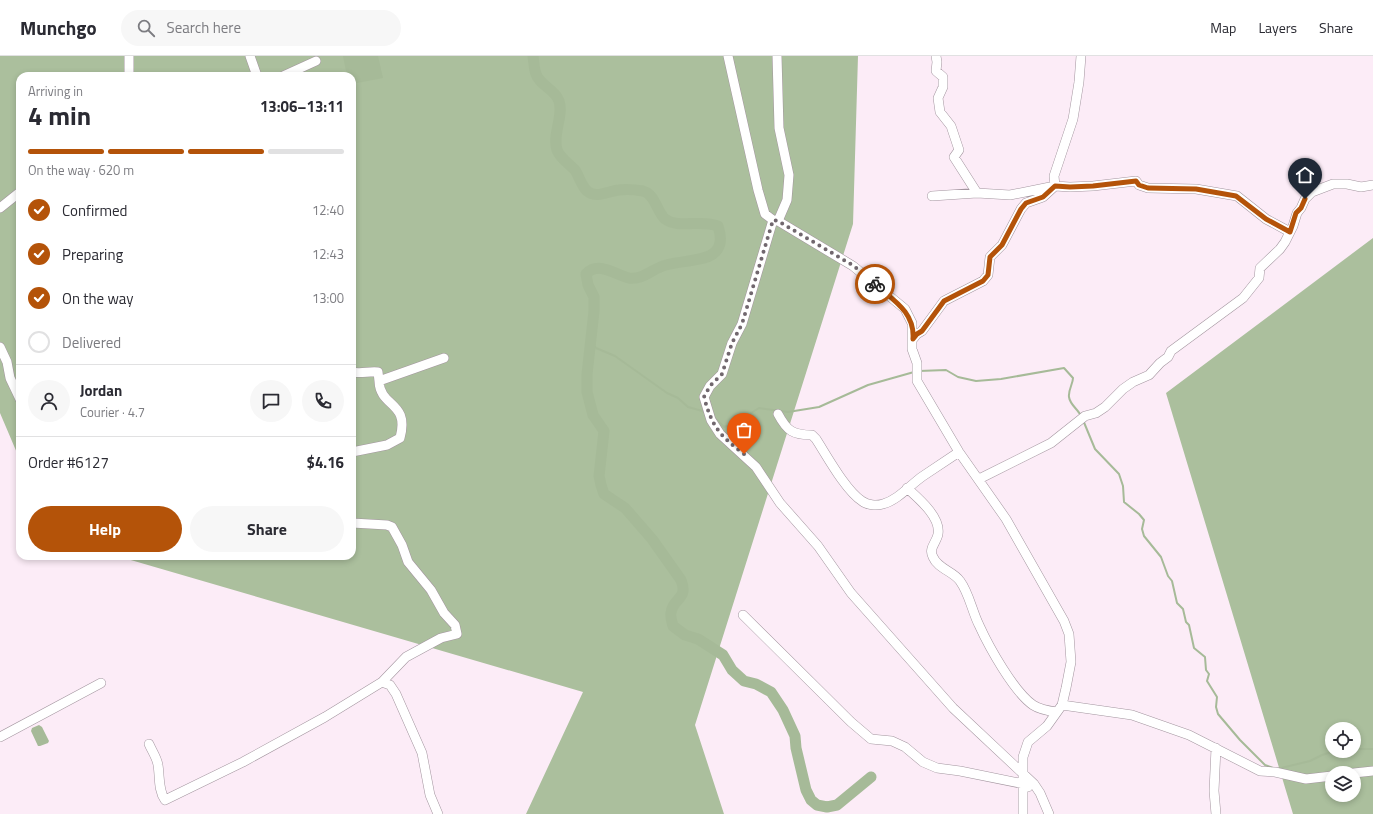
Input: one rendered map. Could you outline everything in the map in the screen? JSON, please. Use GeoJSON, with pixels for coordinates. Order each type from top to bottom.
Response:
{"type":"FeatureCollection","features":[{"type":"Feature","properties":{"kind":"street"},"geometry":{"type":"LineString","coordinates":[[129,56],[129,72]]}},
{"type":"Feature","properties":{"kind":"street"},"geometry":{"type":"LineString","coordinates":[[250,56],[256,72]]}},
{"type":"Feature","properties":{"kind":"street"},"geometry":{"type":"LineString","coordinates":[[728,56],[758,190],[766,214],[854,266],[905,309],[912,323],[912,349],[917,363],[917,380],[959,452],[1006,519],[1064,621],[1069,634],[1071,662],[1059,709],[1047,726],[1028,742],[1023,757],[1023,814]]}},
{"type":"Feature","properties":{"kind":"street"},"geometry":{"type":"LineString","coordinates":[[777,56],[779,128],[790,175],[787,200],[776,220],[742,324],[732,343],[722,374],[710,386],[704,397],[711,420],[720,434],[756,467],[780,504],[818,546],[851,593],[953,708],[1024,780]]}},
{"type":"Feature","properties":{"kind":"street"},"geometry":{"type":"LineString","coordinates":[[936,56],[936,71],[943,78],[943,88],[938,98],[940,112],[950,126],[956,142],[958,150],[954,157],[977,193]]}},
{"type":"Feature","properties":{"kind":"street"},"geometry":{"type":"LineString","coordinates":[[1055,186],[1054,176],[1073,119],[1080,82],[1081,56]]}},
{"type":"Feature","properties":{"kind":"street"},"geometry":{"type":"LineString","coordinates":[[292,72],[316,61]]}},
{"type":"Feature","properties":{"kind":"street"},"geometry":{"type":"LineString","coordinates":[[932,196],[977,193],[1010,195],[1055,186],[1093,186],[1136,181],[1139,185],[1148,188],[1196,189],[1227,193],[1236,196],[1266,219],[1290,232]]}},
{"type":"Feature","properties":{"kind":"street"},"geometry":{"type":"LineString","coordinates":[[979,480],[1051,443],[1085,416],[1096,413],[1105,407],[1133,382],[1149,375],[1168,357],[1171,351],[1243,298],[1259,278],[1260,268],[1280,249],[1290,232],[1296,213],[1301,208],[1305,199],[1312,192],[1333,184],[1347,184],[1361,187],[1373,185]]}},
{"type":"Feature","properties":{"kind":"street"},"geometry":{"type":"LineString","coordinates":[[913,339],[922,331],[944,301],[983,281],[988,275],[990,257],[1002,245],[1021,209],[1026,203],[1043,197],[1055,186]]}},
{"type":"Feature","properties":{"kind":"street"},"geometry":{"type":"LineString","coordinates":[[0,208],[16,195]]}},
{"type":"Feature","properties":{"kind":"street"},"geometry":{"type":"LineString","coordinates":[[0,347],[10,378],[16,391]]}},
{"type":"Feature","properties":{"kind":"street"},"geometry":{"type":"LineString","coordinates":[[379,381],[444,358]]}},
{"type":"Feature","properties":{"kind":"street"},"geometry":{"type":"LineString","coordinates":[[356,372],[378,372],[383,395],[400,413],[403,419],[400,438],[387,445],[356,451]]}},
{"type":"Feature","properties":{"kind":"street"},"geometry":{"type":"LineString","coordinates":[[778,414],[788,430],[802,435],[812,435],[847,486],[863,502],[877,505],[882,505],[898,496],[907,488],[959,452]]}},
{"type":"Feature","properties":{"kind":"street"},"geometry":{"type":"LineString","coordinates":[[907,488],[930,510],[938,527],[938,535],[932,547],[933,558],[945,570],[959,580],[979,626],[1008,676],[1022,695],[1035,706],[1132,715],[1190,735],[1260,771],[1275,772],[1306,780],[1325,777]]}},
{"type":"Feature","properties":{"kind":"street"},"geometry":{"type":"LineString","coordinates":[[149,744],[158,763],[161,794],[165,800],[243,762],[325,717],[382,682],[406,657],[441,638],[457,634],[458,630],[452,620],[440,607],[436,597],[408,562],[402,545],[392,527],[387,525],[356,523]]}},
{"type":"Feature","properties":{"kind":"street"},"geometry":{"type":"LineString","coordinates":[[743,615],[851,722],[871,739],[892,741],[905,746],[923,762],[937,768],[1024,780],[1034,784],[1040,793],[1049,814]]}},
{"type":"Feature","properties":{"kind":"street"},"geometry":{"type":"LineString","coordinates":[[382,682],[390,685],[396,694],[422,753],[430,795],[438,814]]}},
{"type":"Feature","properties":{"kind":"street"},"geometry":{"type":"LineString","coordinates":[[0,737],[101,683]]}},
{"type":"Feature","properties":{"kind":"street"},"geometry":{"type":"LineString","coordinates":[[1216,748],[1214,791],[1216,814]]}},
{"type":"Feature","properties":{"kind":"street"},"geometry":{"type":"LineString","coordinates":[[1361,772],[1373,770]]}},
{"type":"Feature","properties":{"kind":"shaded area"},"geometry":{"type":"Polygon","coordinates":[[[0,56],[858,56],[853,224],[695,725],[724,814],[526,814],[583,692],[131,560],[356,560],[356,72],[16,72],[16,451],[0,413],[0,56]]]}},
{"type":"Feature","properties":{"kind":"shaded area"},"geometry":{"type":"Polygon","coordinates":[[[343,56],[378,56],[383,78],[356,83],[356,72],[346,72],[343,56]]]}},
{"type":"Feature","properties":{"kind":"shaded area"},"geometry":{"type":"Polygon","coordinates":[[[1373,238],[1373,814],[1293,814],[1166,393],[1373,238]]]}},
{"type":"Feature","properties":{"kind":"shaded area"},"geometry":{"type":"Polygon","coordinates":[[[39,725],[42,727],[49,741],[48,743],[38,746],[31,731],[32,728],[39,725]]]}},
{"type":"Feature","properties":{"kind":"waterway"},"geometry":{"type":"LineString","coordinates":[[533,56],[538,78],[554,93],[559,101],[560,113],[556,138],[558,153],[575,170],[587,191],[594,194],[622,190],[643,191],[653,199],[662,216],[670,222],[683,224],[704,223],[718,226],[720,239],[719,248],[706,258],[666,265],[644,276],[634,278],[624,277],[608,270],[597,268],[586,274],[588,285],[594,297],[594,311],[587,374],[587,392],[593,415],[604,431],[599,476],[604,494],[625,508],[652,539],[681,580],[683,587],[682,595],[674,604],[671,613],[673,626],[685,635],[698,639],[723,655],[732,670],[744,681],[756,684],[771,692],[783,710],[795,736],[796,748],[806,790],[811,800],[817,805],[827,807],[837,805],[871,777]]}},
{"type":"Feature","properties":{"kind":"waterway"},"geometry":{"type":"LineString","coordinates":[[591,343],[596,348],[615,356],[667,393],[678,398],[688,407],[706,412]]}},
{"type":"Feature","properties":{"kind":"waterway"},"geometry":{"type":"LineString","coordinates":[[919,371],[946,370],[958,377],[976,381],[1001,379],[1064,368],[1073,378],[1069,397],[1072,405],[1081,416]]}},
{"type":"Feature","properties":{"kind":"waterway"},"geometry":{"type":"LineString","coordinates":[[716,419],[724,427],[735,423],[759,408],[788,412],[819,407],[868,385],[914,372]]}},
{"type":"Feature","properties":{"kind":"waterway"},"geometry":{"type":"LineString","coordinates":[[1083,420],[1095,449],[1119,474],[1123,486],[1124,502],[1144,520],[1142,529],[1144,536],[1161,557],[1168,576],[1172,581],[1177,603],[1183,609],[1186,622],[1189,625],[1194,648],[1205,657],[1206,670],[1209,674],[1207,681],[1217,697],[1216,707],[1218,714],[1240,740],[1265,765],[1273,768]]}},
{"type":"Feature","properties":{"kind":"waterway"},"geometry":{"type":"LineString","coordinates":[[1361,749],[1373,749]]}},
{"type":"Feature","properties":{"kind":"waterway"},"geometry":{"type":"LineString","coordinates":[[1277,769],[1310,761],[1325,754]]}},
{"type":"Feature","properties":{"kind":"way so far"},"geometry":{"type":"LineString","coordinates":[[744,454],[720,434],[711,420],[704,397],[710,386],[722,374],[732,343],[742,324],[748,298],[773,220],[778,221],[854,266],[875,284]]}},
{"type":"Feature","properties":{"kind":"route"},"geometry":{"type":"LineString","coordinates":[[875,284],[905,309],[912,323],[913,339],[922,331],[944,301],[983,281],[988,275],[990,257],[1002,245],[1021,209],[1026,203],[1043,197],[1055,186],[1093,186],[1136,181],[1139,185],[1148,188],[1160,187],[1196,189],[1227,193],[1236,196],[1266,219],[1290,232],[1296,213],[1301,208],[1305,199]]}}]}
